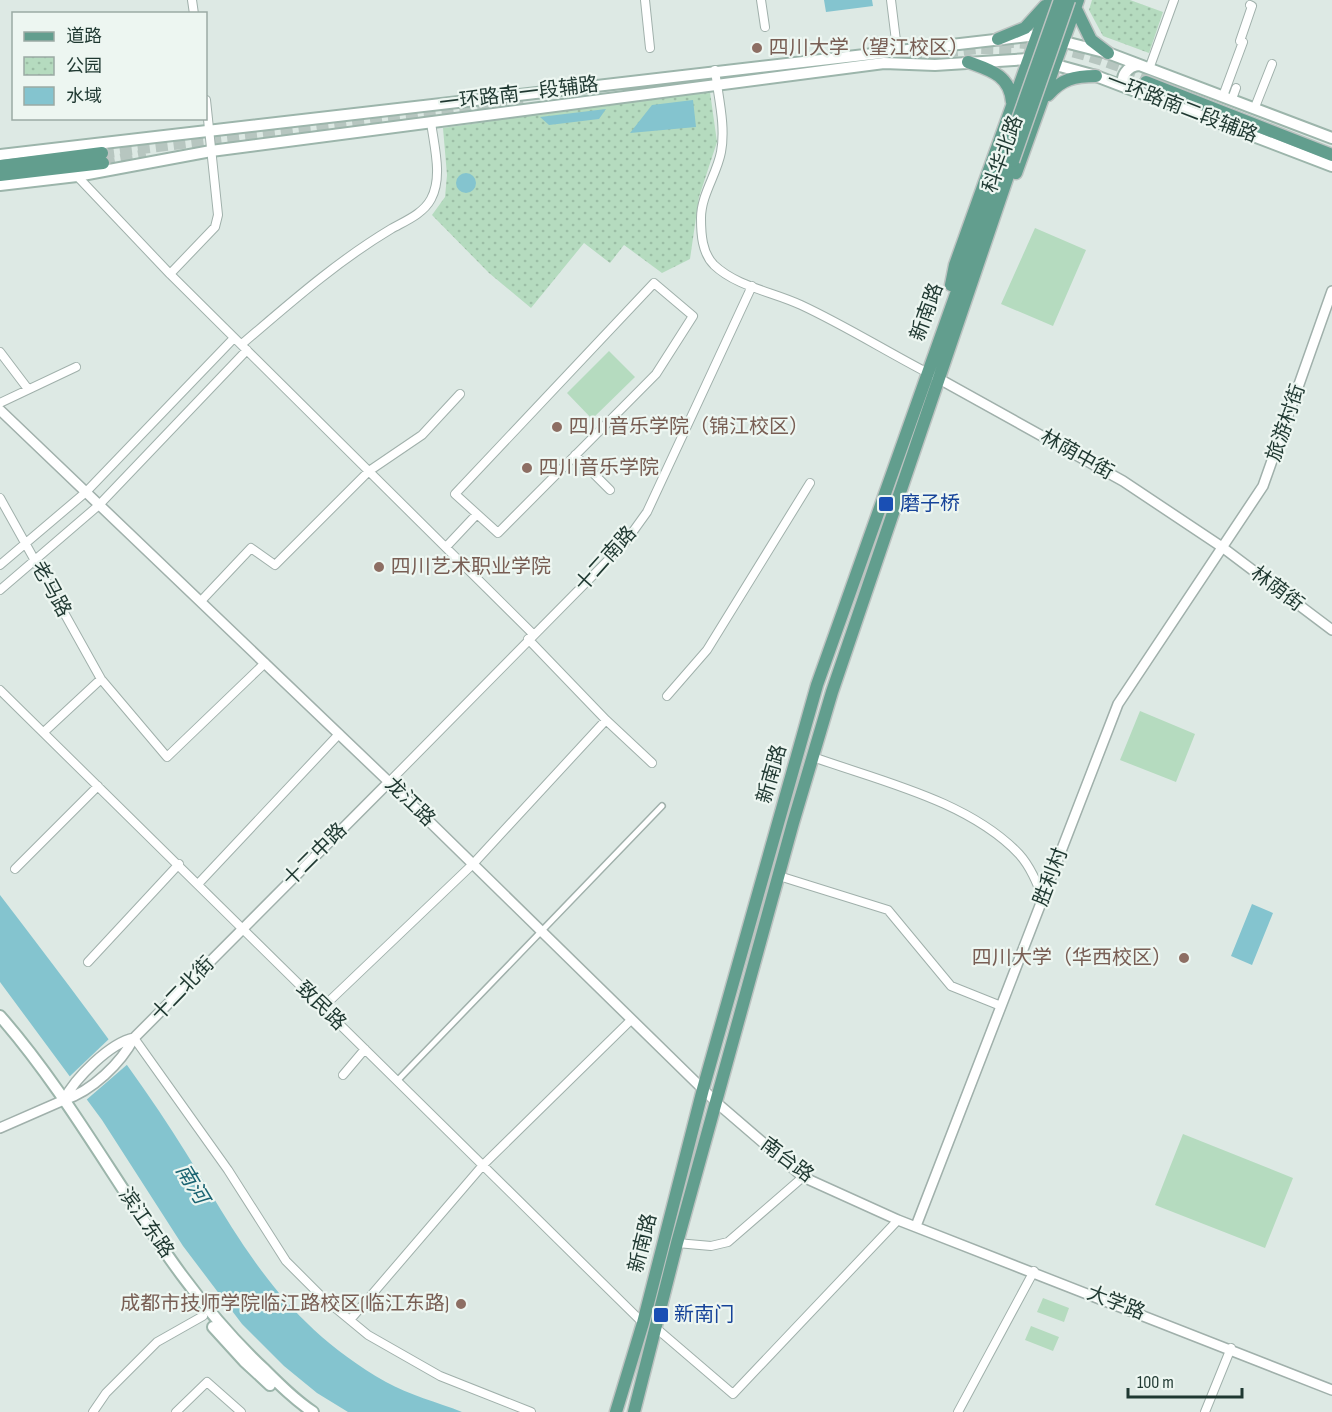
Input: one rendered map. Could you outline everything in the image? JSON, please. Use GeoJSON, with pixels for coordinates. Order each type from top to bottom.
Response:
{"type":"FeatureCollection","features":[{"type":"Feature","properties":{"kind":"main road","name":"科华北路"},"geometry":{"type":"LineString","coordinates":[[946,315],[955,266],[1049,0]]}},
{"type":"Feature","properties":{"kind":"main road"},"geometry":{"type":"LineString","coordinates":[[998,39],[1025,28],[1049,0]]}},
{"type":"Feature","properties":{"kind":"main road","name":"科华北路"},"geometry":{"type":"LineString","coordinates":[[1008,160],[1060,0]]}},
{"type":"Feature","properties":{"kind":"main road","name":"科华北路"},"geometry":{"type":"LineString","coordinates":[[1008,160],[1074,5]]}},
{"type":"Feature","properties":{"kind":"main road","name":"科华北路"},"geometry":{"type":"LineString","coordinates":[[961,320],[976,288],[1056,65],[1074,5]]}},
{"type":"Feature","properties":{"kind":"main road"},"geometry":{"type":"LineString","coordinates":[[1045,13],[1047,20],[1054,24],[1064,24],[1074,5]]}},
{"type":"Feature","properties":{"kind":"main road"},"geometry":{"type":"LineString","coordinates":[[1074,5],[1091,40],[1108,53]]}},
{"type":"Feature","properties":{"kind":"main road","name":"一环路南一段辅路"},"geometry":{"type":"LineString","coordinates":[[0,155],[1038,34]]}},
{"type":"Feature","properties":{"kind":"main road","name":"一环路南二段辅路"},"geometry":{"type":"LineString","coordinates":[[1038,34],[1063,43],[1108,53],[1146,73],[1230,94],[1255,107],[1332,138]]}},
{"type":"Feature","properties":{"kind":"main road","name":"一环路南一段辅路"},"geometry":{"type":"LineString","coordinates":[[0,185],[76,176],[212,151],[884,63],[935,65],[1029,59]]}},
{"type":"Feature","properties":{"kind":"main road","name":"一环路南二段辅路"},"geometry":{"type":"LineString","coordinates":[[1029,59],[1096,76],[1332,166]]}},
{"type":"Feature","properties":{"kind":"main road"},"geometry":{"type":"LineString","coordinates":[[969,62],[1003,77],[1010,87],[1012,106]]}},
{"type":"Feature","properties":{"kind":"main road"},"geometry":{"type":"LineString","coordinates":[[1125,87],[1123,79],[1131,66],[1332,155]]}},
{"type":"Feature","properties":{"kind":"main road"},"geometry":{"type":"LineString","coordinates":[[1146,73],[1332,147]]}},
{"type":"Feature","properties":{"kind":"main road"},"geometry":{"type":"LineString","coordinates":[[1043,101],[1059,82],[1079,76],[1096,76]]}},
{"type":"Feature","properties":{"kind":"main road"},"geometry":{"type":"LineString","coordinates":[[1002,135],[1011,121],[1021,121],[1029,128],[1027,143]]}},
{"type":"Feature","properties":{"kind":"main road"},"geometry":{"type":"LineString","coordinates":[[0,166],[102,158],[0,175]]}},
{"type":"Feature","properties":{"kind":"main road","name":"新南路"},"geometry":{"type":"LineString","coordinates":[[616,1412],[643,1323],[703,1089],[817,685],[946,315],[1008,160]]}},
{"type":"Feature","properties":{"kind":"main road","name":"新南路"},"geometry":{"type":"LineString","coordinates":[[634,1412],[677,1244],[832,692],[961,320],[969,286],[1008,160]]}},
{"type":"Feature","properties":{"kind":"main road","name":"滨江东路"},"geometry":{"type":"LineString","coordinates":[[0,1016],[37,1058],[62,1103],[203,1316],[244,1361],[299,1409],[313,1412]]}},
{"type":"Feature","properties":{"kind":"main road","name":"滨江东路"},"geometry":{"type":"LineString","coordinates":[[0,1023],[62,1103],[208,1312],[299,1409]]}},
{"type":"Feature","properties":{"kind":"street"},"geometry":{"type":"LineString","coordinates":[[645,0],[650,48]]}},
{"type":"Feature","properties":{"kind":"street"},"geometry":{"type":"LineString","coordinates":[[761,0],[765,27]]}},
{"type":"Feature","properties":{"kind":"street"},"geometry":{"type":"LineString","coordinates":[[891,0],[897,49]]}},
{"type":"Feature","properties":{"kind":"street"},"geometry":{"type":"LineString","coordinates":[[1146,73],[1174,0]]}},
{"type":"Feature","properties":{"kind":"street"},"geometry":{"type":"LineString","coordinates":[[1230,94],[1243,42],[1240,41],[1252,6],[1250,5]]}},
{"type":"Feature","properties":{"kind":"street"},"geometry":{"type":"LineString","coordinates":[[1255,107],[1272,64]]}},
{"type":"Feature","properties":{"kind":"street"},"geometry":{"type":"LineString","coordinates":[[715,70],[722,141],[718,163],[702,206],[703,241],[714,265],[752,286],[798,303],[852,330],[926,372]]}},
{"type":"Feature","properties":{"kind":"street"},"geometry":{"type":"LineString","coordinates":[[170,274],[215,227],[219,215],[207,110]]}},
{"type":"Feature","properties":{"kind":"street"},"geometry":{"type":"LineString","coordinates":[[0,590],[99,505],[244,347],[331,268],[361,246],[414,216],[430,201],[437,173],[431,122]]}},
{"type":"Feature","properties":{"kind":"street"},"geometry":{"type":"LineString","coordinates":[[76,176],[170,274],[446,547],[606,720],[652,763]]}},
{"type":"Feature","properties":{"kind":"street"},"geometry":{"type":"LineString","coordinates":[[654,283],[693,316],[656,374],[575,455],[498,533],[455,494],[654,283]]}},
{"type":"Feature","properties":{"kind":"street","name":"十二南路"},"geometry":{"type":"LineString","coordinates":[[389,782],[530,636],[624,544],[647,512],[752,286]]}},
{"type":"Feature","properties":{"kind":"street","name":"旅游村街"},"geometry":{"type":"LineString","coordinates":[[1222,547],[1263,486],[1332,291]]}},
{"type":"Feature","properties":{"kind":"street"},"geometry":{"type":"LineString","coordinates":[[0,565],[86,492],[234,338]]}},
{"type":"Feature","properties":{"kind":"street"},"geometry":{"type":"LineString","coordinates":[[0,352],[28,389]]}},
{"type":"Feature","properties":{"kind":"street"},"geometry":{"type":"LineString","coordinates":[[0,403],[76,367]]}},
{"type":"Feature","properties":{"kind":"street","name":"林荫中街"},"geometry":{"type":"LineString","coordinates":[[926,372],[1123,481],[1222,547]]}},
{"type":"Feature","properties":{"kind":"street"},"geometry":{"type":"LineString","coordinates":[[201,601],[251,548],[275,565],[369,471],[422,435],[460,394]]}},
{"type":"Feature","properties":{"kind":"street"},"geometry":{"type":"LineString","coordinates":[[0,411],[99,505]]}},
{"type":"Feature","properties":{"kind":"street"},"geometry":{"type":"LineString","coordinates":[[575,455],[610,490]]}},
{"type":"Feature","properties":{"kind":"street"},"geometry":{"type":"LineString","coordinates":[[667,696],[707,650],[810,483]]}},
{"type":"Feature","properties":{"kind":"street","name":"老马路"},"geometry":{"type":"LineString","coordinates":[[0,498],[101,679],[167,757],[265,663]]}},
{"type":"Feature","properties":{"kind":"street","name":"龙江路"},"geometry":{"type":"LineString","coordinates":[[99,505],[389,782],[717,1103]]}},
{"type":"Feature","properties":{"kind":"street"},"geometry":{"type":"LineString","coordinates":[[446,547],[477,514]]}},
{"type":"Feature","properties":{"kind":"street","name":"林荫街"},"geometry":{"type":"LineString","coordinates":[[1222,547],[1332,630]]}},
{"type":"Feature","properties":{"kind":"street","name":"胜利村"},"geometry":{"type":"LineString","coordinates":[[916,1226],[1118,704],[1222,547]]}},
{"type":"Feature","properties":{"kind":"street"},"geometry":{"type":"LineString","coordinates":[[45,731],[101,679]]}},
{"type":"Feature","properties":{"kind":"street","name":"致民路"},"geometry":{"type":"LineString","coordinates":[[0,690],[45,731],[322,1008],[643,1323]]}},
{"type":"Feature","properties":{"kind":"street"},"geometry":{"type":"LineString","coordinates":[[322,1008],[473,864],[606,720]]}},
{"type":"Feature","properties":{"kind":"street"},"geometry":{"type":"LineString","coordinates":[[199,883],[339,734]]}},
{"type":"Feature","properties":{"kind":"street"},"geometry":{"type":"LineString","coordinates":[[813,757],[939,802],[985,826],[1025,862],[1043,898]]}},
{"type":"Feature","properties":{"kind":"street","name":"十二中路"},"geometry":{"type":"LineString","coordinates":[[242,928],[389,782]]}},
{"type":"Feature","properties":{"kind":"street"},"geometry":{"type":"LineString","coordinates":[[15,869],[98,786]]}},
{"type":"Feature","properties":{"kind":"street"},"geometry":{"type":"LineString","coordinates":[[397,1081],[662,806]]}},
{"type":"Feature","properties":{"kind":"street"},"geometry":{"type":"LineString","coordinates":[[88,962],[179,864]]}},
{"type":"Feature","properties":{"kind":"street"},"geometry":{"type":"LineString","coordinates":[[779,876],[888,910],[951,986],[1001,1006]]}},
{"type":"Feature","properties":{"kind":"street","name":"十二北街"},"geometry":{"type":"LineString","coordinates":[[62,1103],[72,1085],[120,1041],[134,1038],[242,928]]}},
{"type":"Feature","properties":{"kind":"street"},"geometry":{"type":"LineString","coordinates":[[350,1320],[483,1165],[631,1020]]}},
{"type":"Feature","properties":{"kind":"street"},"geometry":{"type":"LineString","coordinates":[[0,1128],[81,1095],[127,1052],[134,1038],[228,1170],[286,1261],[368,1335],[440,1376],[531,1412]]}},
{"type":"Feature","properties":{"kind":"street"},"geometry":{"type":"LineString","coordinates":[[343,1075],[365,1049]]}},
{"type":"Feature","properties":{"kind":"street","name":"南台路"},"geometry":{"type":"LineString","coordinates":[[717,1103],[803,1177],[898,1220]]}},
{"type":"Feature","properties":{"kind":"street"},"geometry":{"type":"LineString","coordinates":[[677,1244],[711,1246],[728,1242],[803,1177]]}},
{"type":"Feature","properties":{"kind":"street"},"geometry":{"type":"LineString","coordinates":[[656,1328],[733,1394],[898,1220]]}},
{"type":"Feature","properties":{"kind":"street","name":"大学路"},"geometry":{"type":"LineString","coordinates":[[898,1220],[1231,1348],[1332,1390]]}},
{"type":"Feature","properties":{"kind":"street"},"geometry":{"type":"LineString","coordinates":[[958,1412],[1034,1271]]}},
{"type":"Feature","properties":{"kind":"street"},"geometry":{"type":"LineString","coordinates":[[93,1412],[106,1393],[157,1342],[203,1316]]}},
{"type":"Feature","properties":{"kind":"street"},"geometry":{"type":"LineString","coordinates":[[1205,1412],[1231,1348]]}},
{"type":"Feature","properties":{"kind":"street"},"geometry":{"type":"LineString","coordinates":[[176,1412],[207,1382],[241,1412]]}},
{"type":"Feature","properties":{"kind":"green space"},"geometry":{"type":"Polygon","coordinates":[[[1092,0],[1130,0],[1163,12],[1149,53],[1103,36],[1089,10],[1092,0]]]}},
{"type":"Feature","properties":{"kind":"green space"},"geometry":{"type":"Polygon","coordinates":[[[710,92],[717,142],[699,197],[690,259],[662,273],[624,245],[610,263],[584,243],[531,308],[489,273],[432,215],[445,197],[447,175],[443,128],[634,100],[710,92]]]}},
{"type":"Feature","properties":{"kind":"green space"},"geometry":{"type":"Polygon","coordinates":[[[1035,228],[1086,250],[1053,326],[1001,304],[1035,228]]]}},
{"type":"Feature","properties":{"kind":"green space"},"geometry":{"type":"Polygon","coordinates":[[[609,351],[635,377],[592,419],[567,393],[609,351]]]}},
{"type":"Feature","properties":{"kind":"green space"},"geometry":{"type":"Polygon","coordinates":[[[1140,711],[1195,734],[1176,782],[1120,760],[1140,711]]]}},
{"type":"Feature","properties":{"kind":"green space"},"geometry":{"type":"Polygon","coordinates":[[[1183,1134],[1293,1178],[1265,1248],[1155,1205],[1183,1134]]]}},
{"type":"Feature","properties":{"kind":"green space"},"geometry":{"type":"Polygon","coordinates":[[[1043,1298],[1069,1308],[1064,1322],[1037,1312],[1043,1298]]]}},
{"type":"Feature","properties":{"kind":"green space"},"geometry":{"type":"Polygon","coordinates":[[[1031,1326],[1059,1337],[1053,1351],[1025,1340],[1031,1326]]]}},
{"type":"Feature","properties":{"kind":"water"},"geometry":{"type":"Polygon","coordinates":[[[824,0],[872,0],[873,6],[826,12],[824,0]]]}},
{"type":"Feature","properties":{"kind":"water"},"geometry":{"type":"Polygon","coordinates":[[[693,100],[696,127],[630,133],[652,105],[693,100]]]}},
{"type":"Feature","properties":{"kind":"water"},"geometry":{"type":"Polygon","coordinates":[[[606,109],[599,119],[549,125],[540,117],[606,109]]]}},
{"type":"Feature","properties":{"kind":"water"},"geometry":{"type":"Polygon","coordinates":[[[466,173],[473,176],[476,183],[473,190],[466,193],[459,190],[456,183],[459,176],[466,173]]]}},
{"type":"Feature","properties":{"kind":"water","name":"南河"},"geometry":{"type":"Polygon","coordinates":[[[0,895],[140,1083],[254,1261],[280,1294],[310,1326],[344,1355],[395,1387],[462,1412],[348,1412],[317,1393],[284,1366],[242,1324],[183,1246],[102,1120],[0,982],[0,895]]]}},
{"type":"Feature","properties":{"kind":"water"},"geometry":{"type":"Polygon","coordinates":[[[1252,904],[1273,913],[1252,965],[1231,956],[1252,904]]]}},
{"type":"Feature","properties":{"kind":"pier"},"geometry":{"type":"Polygon","coordinates":[[[111,1037],[129,1063],[85,1101],[68,1078],[111,1037]]]}},
{"type":"Feature","properties":{"kind":"tunnel"},"geometry":{"type":"LineString","coordinates":[[1002,42],[1021,42],[1077,52],[1149,77]]}},
{"type":"Feature","properties":{"kind":"tunnel"},"geometry":{"type":"LineString","coordinates":[[874,60],[977,48],[1012,49]]}},
{"type":"Feature","properties":{"kind":"tunnel"},"geometry":{"type":"LineString","coordinates":[[102,153],[523,100]]}},
{"type":"Feature","properties":{"kind":"tunnel"},"geometry":{"type":"LineString","coordinates":[[103,163],[146,155]]}},
{"type":"Feature","properties":{"kind":"place","name":"四川大学（望江校区）"},"geometry":{"type":"Point","coordinates":[757,48]}},
{"type":"Feature","properties":{"kind":"place","name":"四川音乐学院（锦江校区）"},"geometry":{"type":"Point","coordinates":[557,427]}},
{"type":"Feature","properties":{"kind":"place","name":"四川音乐学院"},"geometry":{"type":"Point","coordinates":[527,468]}},
{"type":"Feature","properties":{"kind":"place","name":"磨子桥"},"geometry":{"type":"Point","coordinates":[886,504]}},
{"type":"Feature","properties":{"kind":"place","name":"四川艺术职业学院"},"geometry":{"type":"Point","coordinates":[379,567]}},
{"type":"Feature","properties":{"kind":"place","name":"四川大学（华西校区）"},"geometry":{"type":"Point","coordinates":[1184,958]}},
{"type":"Feature","properties":{"kind":"place","name":"成都市技师学院临江路校区(临江东路)"},"geometry":{"type":"Point","coordinates":[461,1304]}},
{"type":"Feature","properties":{"kind":"place","name":"新南门"},"geometry":{"type":"Point","coordinates":[661,1315]}}]}
